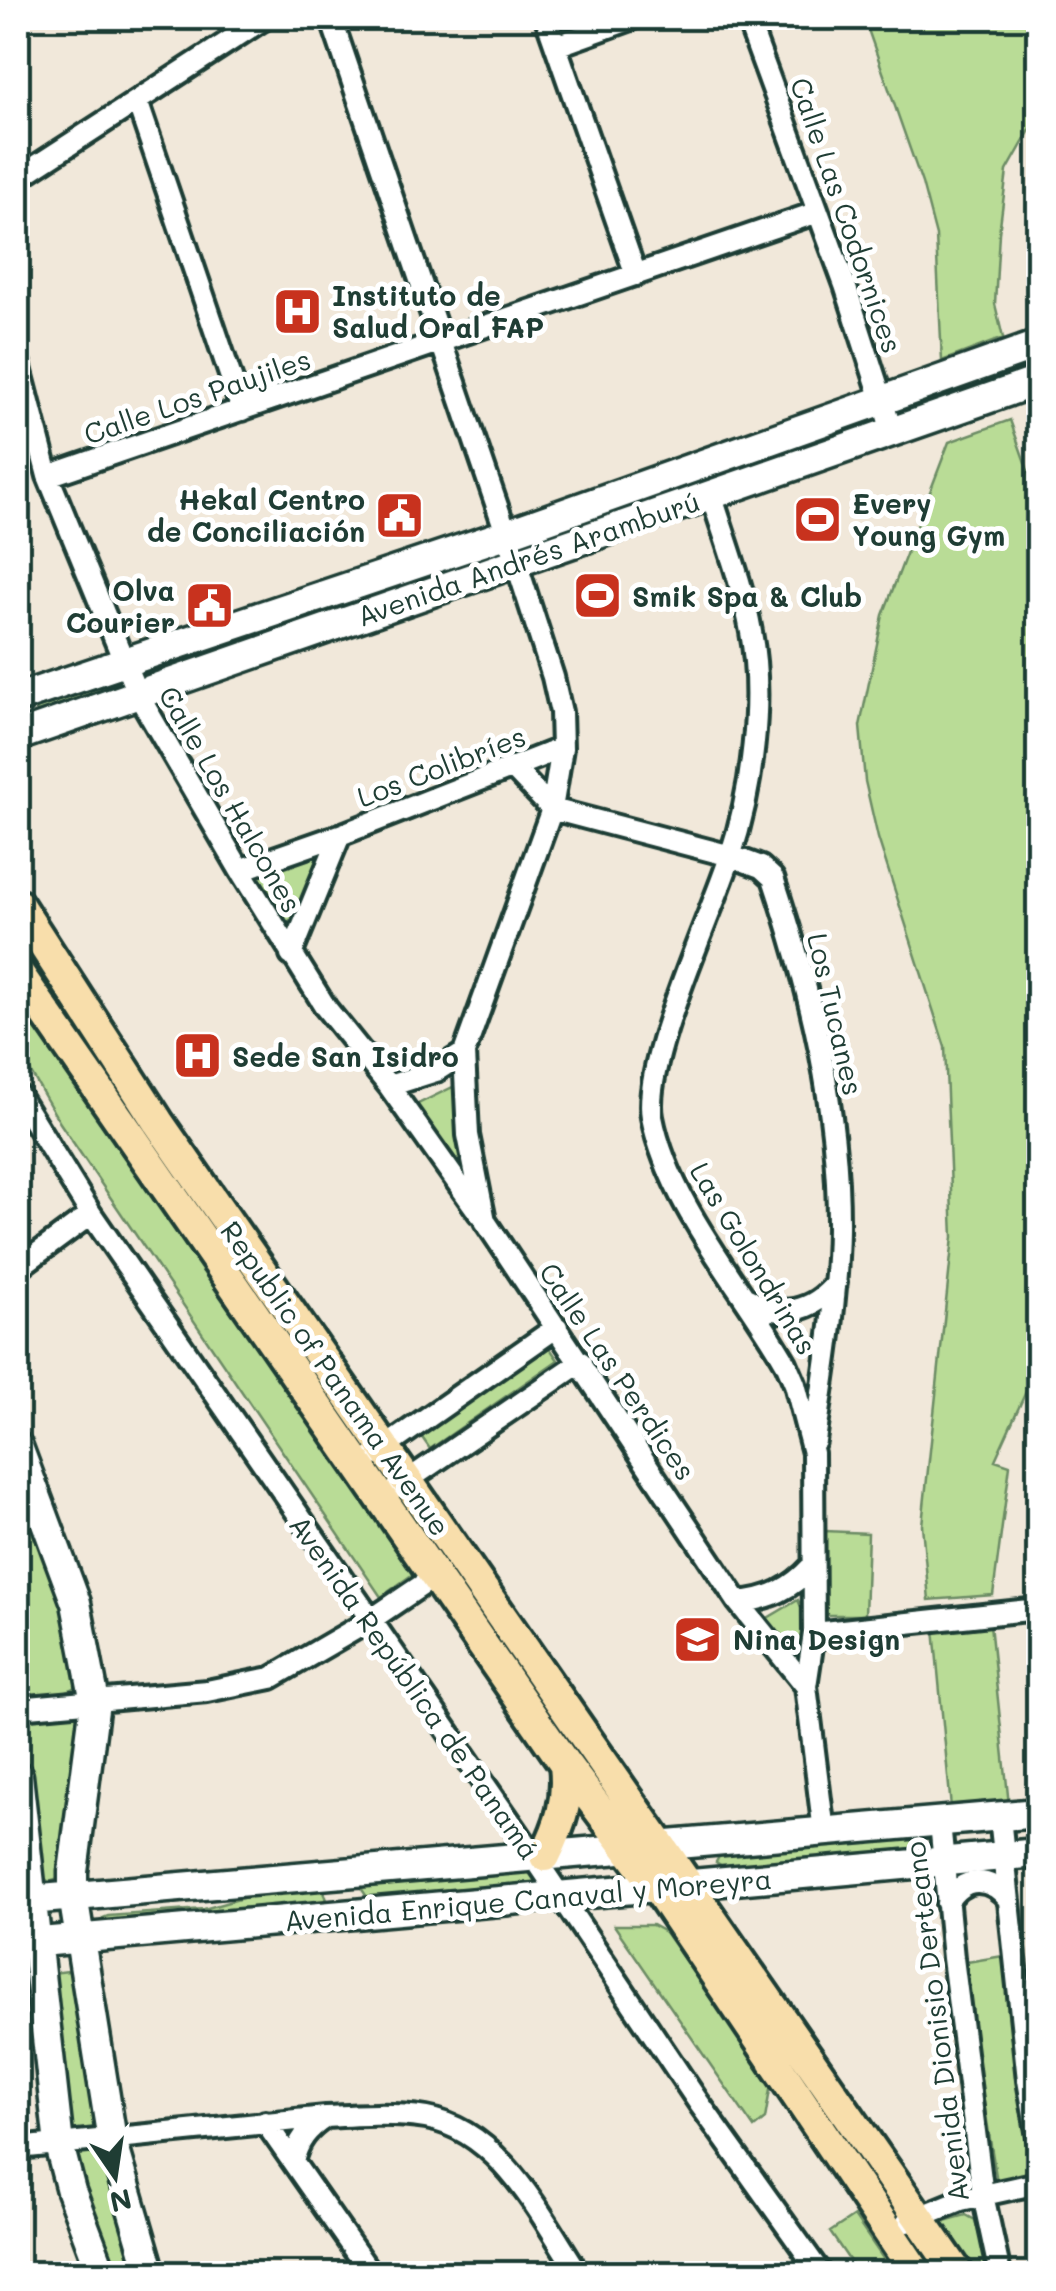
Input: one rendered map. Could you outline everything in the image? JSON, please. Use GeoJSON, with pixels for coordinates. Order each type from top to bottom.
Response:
{"type":"FeatureCollection","features":[{"type":"Feature","properties":{"kind":"main road","name":"Avenida Andrés Aramburú"},"geometry":{"type":"LineString","coordinates":[[18,698],[506,534],[1038,345]]}},
{"type":"Feature","properties":{"kind":"main road","name":"Avenida Andrés Aramburú"},"geometry":{"type":"LineString","coordinates":[[23,734],[1038,380]]}},
{"type":"Feature","properties":{"kind":"main road"},"geometry":{"type":"LineString","coordinates":[[18,698],[23,734]]}},
{"type":"Feature","properties":{"kind":"main road","name":"Republic of Panama Avenue"},"geometry":{"type":"LineString","coordinates":[[18,904],[158,1122],[660,1848]]}},
{"type":"Feature","properties":{"kind":"main road","name":"Republic of Panama Avenue"},"geometry":{"type":"LineString","coordinates":[[18,973],[628,1850]]}},
{"type":"Feature","properties":{"kind":"main road"},"geometry":{"type":"LineString","coordinates":[[18,1447],[76,1603],[95,1702],[73,1872],[74,1895],[112,2140],[152,2274]]}},
{"type":"Feature","properties":{"kind":"main road"},"geometry":{"type":"LineString","coordinates":[[538,1857],[564,1812],[568,1788],[565,1764]]}},
{"type":"Feature","properties":{"kind":"main road"},"geometry":{"type":"LineString","coordinates":[[18,1776],[26,1944],[59,2145],[71,2191],[102,2274]]}},
{"type":"Feature","properties":{"kind":"main road","name":"Avenida Enrique Canaval y Moreyra"},"geometry":{"type":"LineString","coordinates":[[24,1900],[342,1876],[1038,1813]]}},
{"type":"Feature","properties":{"kind":"main road"},"geometry":{"type":"LineString","coordinates":[[660,1848],[671,1884],[916,2274]]}},
{"type":"Feature","properties":{"kind":"main road"},"geometry":{"type":"LineString","coordinates":[[628,1850],[671,1884],[920,2215],[958,2274]]}},
{"type":"Feature","properties":{"kind":"main road","name":"Avenida Enrique Canaval y Moreyra"},"geometry":{"type":"LineString","coordinates":[[26,1944],[1038,1854]]}},
{"type":"Feature","properties":{"kind":"main road"},"geometry":{"type":"LineString","coordinates":[[342,1876],[347,1916]]}},
{"type":"Feature","properties":{"kind":"street"},"geometry":{"type":"LineString","coordinates":[[18,178],[264,18]]}},
{"type":"Feature","properties":{"kind":"street","name":"Calle Las Perdices"},"geometry":{"type":"LineString","coordinates":[[331,18],[559,696],[562,748],[552,809],[464,1054],[468,1135],[485,1221],[738,1602],[806,1686]]}},
{"type":"Feature","properties":{"kind":"street"},"geometry":{"type":"LineString","coordinates":[[546,18],[636,275]]}},
{"type":"Feature","properties":{"kind":"street"},"geometry":{"type":"LineString","coordinates":[[556,46],[634,18]]}},
{"type":"Feature","properties":{"kind":"street","name":"Calle Las Codornices"},"geometry":{"type":"LineString","coordinates":[[747,18],[892,431]]}},
{"type":"Feature","properties":{"kind":"street"},"geometry":{"type":"LineString","coordinates":[[137,101],[242,410]]}},
{"type":"Feature","properties":{"kind":"street","name":"Calle Los Paujiles"},"geometry":{"type":"LineString","coordinates":[[48,476],[818,212]]}},
{"type":"Feature","properties":{"kind":"street","name":"Calle Los Halcones"},"geometry":{"type":"LineString","coordinates":[[18,360],[48,476],[137,693],[291,955],[485,1221]]}},
{"type":"Feature","properties":{"kind":"street","name":"Las Golondrinas"},"geometry":{"type":"LineString","coordinates":[[710,494],[747,609],[756,670],[744,806],[731,856],[658,1058],[651,1113],[660,1152],[684,1201],[791,1373],[813,1453],[814,1633],[806,1686],[824,1832]]}},
{"type":"Feature","properties":{"kind":"street","name":"Los Colibríes"},"geometry":{"type":"LineString","coordinates":[[240,870],[340,836],[562,748]]}},
{"type":"Feature","properties":{"kind":"street"},"geometry":{"type":"LineString","coordinates":[[513,768],[552,809]]}},
{"type":"Feature","properties":{"kind":"street","name":"Los Tucanes"},"geometry":{"type":"LineString","coordinates":[[552,809],[731,856],[762,866],[773,878],[824,1062],[835,1156],[836,1283],[813,1453]]}},
{"type":"Feature","properties":{"kind":"street","name":"Los Colibríes"},"geometry":{"type":"LineString","coordinates":[[291,955],[340,836]]}},
{"type":"Feature","properties":{"kind":"street"},"geometry":{"type":"LineString","coordinates":[[388,1086],[436,1070],[464,1054]]}},
{"type":"Feature","properties":{"kind":"street","name":"Avenida República de Panamá"},"geometry":{"type":"LineString","coordinates":[[18,1095],[91,1214],[369,1621],[538,1857],[560,1897],[821,2274]]}},
{"type":"Feature","properties":{"kind":"street"},"geometry":{"type":"LineString","coordinates":[[18,1268],[91,1214]]}},
{"type":"Feature","properties":{"kind":"street"},"geometry":{"type":"LineString","coordinates":[[746,1298],[772,1310],[802,1309],[815,1303],[836,1283]]}},
{"type":"Feature","properties":{"kind":"street"},"geometry":{"type":"LineString","coordinates":[[359,1466],[557,1328]]}},
{"type":"Feature","properties":{"kind":"street"},"geometry":{"type":"LineString","coordinates":[[381,1500],[581,1362]]}},
{"type":"Feature","properties":{"kind":"street"},"geometry":{"type":"LineString","coordinates":[[738,1602],[780,1593],[812,1566]]}},
{"type":"Feature","properties":{"kind":"street"},"geometry":{"type":"LineString","coordinates":[[18,1708],[207,1691],[271,1678],[369,1621],[434,1576]]}},
{"type":"Feature","properties":{"kind":"street"},"geometry":{"type":"LineString","coordinates":[[814,1633],[1038,1608]]}},
{"type":"Feature","properties":{"kind":"street"},"geometry":{"type":"LineString","coordinates":[[1000,1817],[1028,2080],[1038,2137]]}},
{"type":"Feature","properties":{"kind":"street","name":"Avenida Dionisio Derteano"},"geometry":{"type":"LineString","coordinates":[[940,1822],[983,2195],[1000,2274]]}},
{"type":"Feature","properties":{"kind":"street"},"geometry":{"type":"LineString","coordinates":[[948,1903],[964,1884],[977,1880],[990,1883],[1010,1900]]}},
{"type":"Feature","properties":{"kind":"street"},"geometry":{"type":"LineString","coordinates":[[18,2148],[326,2117],[428,2119],[458,2130],[499,2158],[579,2274]]}},
{"type":"Feature","properties":{"kind":"street"},"geometry":{"type":"LineString","coordinates":[[294,2162],[311,2126],[326,2117]]}},
{"type":"Feature","properties":{"kind":"street"},"geometry":{"type":"LineString","coordinates":[[265,2122],[371,2274]]}},
{"type":"Feature","properties":{"kind":"street"},"geometry":{"type":"LineString","coordinates":[[890,2234],[920,2215],[1038,2182]]}},
{"type":"Feature","properties":{"kind":"green space"},"geometry":{"type":"Polygon","coordinates":[[[864,18],[1038,18],[1038,116],[1007,171],[999,233],[995,304],[1003,338],[942,361],[936,236],[922,183],[864,18]]]}},
{"type":"Feature","properties":{"kind":"green space"},"geometry":{"type":"Polygon","coordinates":[[[1038,352],[1038,375],[903,423],[896,402],[1038,352]]]}},
{"type":"Feature","properties":{"kind":"green space"},"geometry":{"type":"Polygon","coordinates":[[[873,410],[879,432],[537,551],[533,532],[873,410]]]}},
{"type":"Feature","properties":{"kind":"green space"},"geometry":{"type":"Polygon","coordinates":[[[1010,420],[1038,499],[1038,1365],[995,1460],[1010,1465],[993,1595],[929,1600],[922,1525],[953,1237],[945,1047],[878,838],[865,781],[860,726],[883,615],[949,442],[1010,420]]]}},
{"type":"Feature","properties":{"kind":"green space"},"geometry":{"type":"Polygon","coordinates":[[[490,544],[496,562],[147,684],[142,664],[490,544]]]}},
{"type":"Feature","properties":{"kind":"green space"},"geometry":{"type":"Polygon","coordinates":[[[114,672],[121,693],[40,720],[32,699],[114,672]]]}},
{"type":"Feature","properties":{"kind":"green space"},"geometry":{"type":"Polygon","coordinates":[[[321,845],[327,856],[292,920],[283,923],[254,880],[254,871],[321,845]]]}},
{"type":"Feature","properties":{"kind":"green space"},"geometry":{"type":"Polygon","coordinates":[[[18,925],[370,1443],[362,1448],[18,945],[18,925]]]}},
{"type":"Feature","properties":{"kind":"green space"},"geometry":{"type":"Polygon","coordinates":[[[18,1004],[413,1574],[381,1597],[60,1123],[18,1050],[18,1004]]]}},
{"type":"Feature","properties":{"kind":"green space"},"geometry":{"type":"Polygon","coordinates":[[[459,1084],[458,1132],[470,1181],[461,1180],[420,1121],[416,1105],[459,1084]]]}},
{"type":"Feature","properties":{"kind":"green space"},"geometry":{"type":"Polygon","coordinates":[[[549,1347],[558,1360],[430,1449],[421,1436],[549,1347]]]}},
{"type":"Feature","properties":{"kind":"green space"},"geometry":{"type":"Polygon","coordinates":[[[18,1472],[75,1643],[82,1684],[45,1696],[29,1692],[18,1678],[18,1472]]]}},
{"type":"Feature","properties":{"kind":"green space"},"geometry":{"type":"Polygon","coordinates":[[[825,1531],[868,1533],[865,1615],[822,1615],[825,1531]]]}},
{"type":"Feature","properties":{"kind":"green space"},"geometry":{"type":"Polygon","coordinates":[[[798,1600],[802,1609],[803,1662],[798,1668],[766,1626],[766,1619],[798,1600]]]}},
{"type":"Feature","properties":{"kind":"green space"},"geometry":{"type":"Polygon","coordinates":[[[990,1624],[1009,1805],[951,1808],[934,1629],[990,1624]]]}},
{"type":"Feature","properties":{"kind":"green space"},"geometry":{"type":"Polygon","coordinates":[[[78,1712],[83,1721],[64,1873],[49,1882],[39,1865],[22,1734],[27,1718],[78,1712]]]}},
{"type":"Feature","properties":{"kind":"green space"},"geometry":{"type":"Polygon","coordinates":[[[920,1837],[922,1848],[722,1866],[716,1862],[720,1855],[920,1837]]]}},
{"type":"Feature","properties":{"kind":"green space"},"geometry":{"type":"Polygon","coordinates":[[[531,1867],[541,1883],[376,1902],[369,1900],[361,1888],[365,1882],[531,1867]]]}},
{"type":"Feature","properties":{"kind":"green space"},"geometry":{"type":"Polygon","coordinates":[[[323,1888],[327,1900],[324,1904],[103,1925],[103,1918],[108,1916],[204,1909],[260,1893],[323,1888]]]}},
{"type":"Feature","properties":{"kind":"green space"},"geometry":{"type":"Polygon","coordinates":[[[614,1925],[652,1925],[665,1932],[771,2084],[765,2119],[754,2128],[614,1925]]]}},
{"type":"Feature","properties":{"kind":"green space"},"geometry":{"type":"Polygon","coordinates":[[[1003,1956],[1032,2175],[997,2182],[961,1963],[1003,1956]]]}},
{"type":"Feature","properties":{"kind":"green space"},"geometry":{"type":"Polygon","coordinates":[[[76,1970],[97,2128],[85,2132],[67,2125],[52,1973],[76,1970]]]}},
{"type":"Feature","properties":{"kind":"green space"},"geometry":{"type":"Polygon","coordinates":[[[105,2150],[143,2273],[111,2273],[71,2164],[79,2153],[105,2150]]]}},
{"type":"Feature","properties":{"kind":"green space"},"geometry":{"type":"Polygon","coordinates":[[[966,2215],[975,2220],[989,2271],[969,2273],[941,2228],[944,2221],[966,2215]]]}},
{"type":"Feature","properties":{"kind":"green space"},"geometry":{"type":"Polygon","coordinates":[[[854,2216],[893,2273],[858,2273],[830,2232],[854,2216]]]}},
{"type":"Feature","properties":{"kind":"place","name":"Instituto de Salud Oral FAP"},"geometry":{"type":"Point","coordinates":[297,311]}},
{"type":"Feature","properties":{"kind":"place","name":"Hekal Centro de Conciliación"},"geometry":{"type":"Point","coordinates":[400,515]}},
{"type":"Feature","properties":{"kind":"place","name":"Every Young Gym"},"geometry":{"type":"Point","coordinates":[817,519]}},
{"type":"Feature","properties":{"kind":"place","name":"Smik Spa & Club"},"geometry":{"type":"Point","coordinates":[597,596]}},
{"type":"Feature","properties":{"kind":"place","name":"Olva Courier"},"geometry":{"type":"Point","coordinates":[210,606]}},
{"type":"Feature","properties":{"kind":"place","name":"Sede San Isidro"},"geometry":{"type":"Point","coordinates":[197,1056]}},
{"type":"Feature","properties":{"kind":"place","name":"Nina Design"},"geometry":{"type":"Point","coordinates":[698,1639]}}]}
